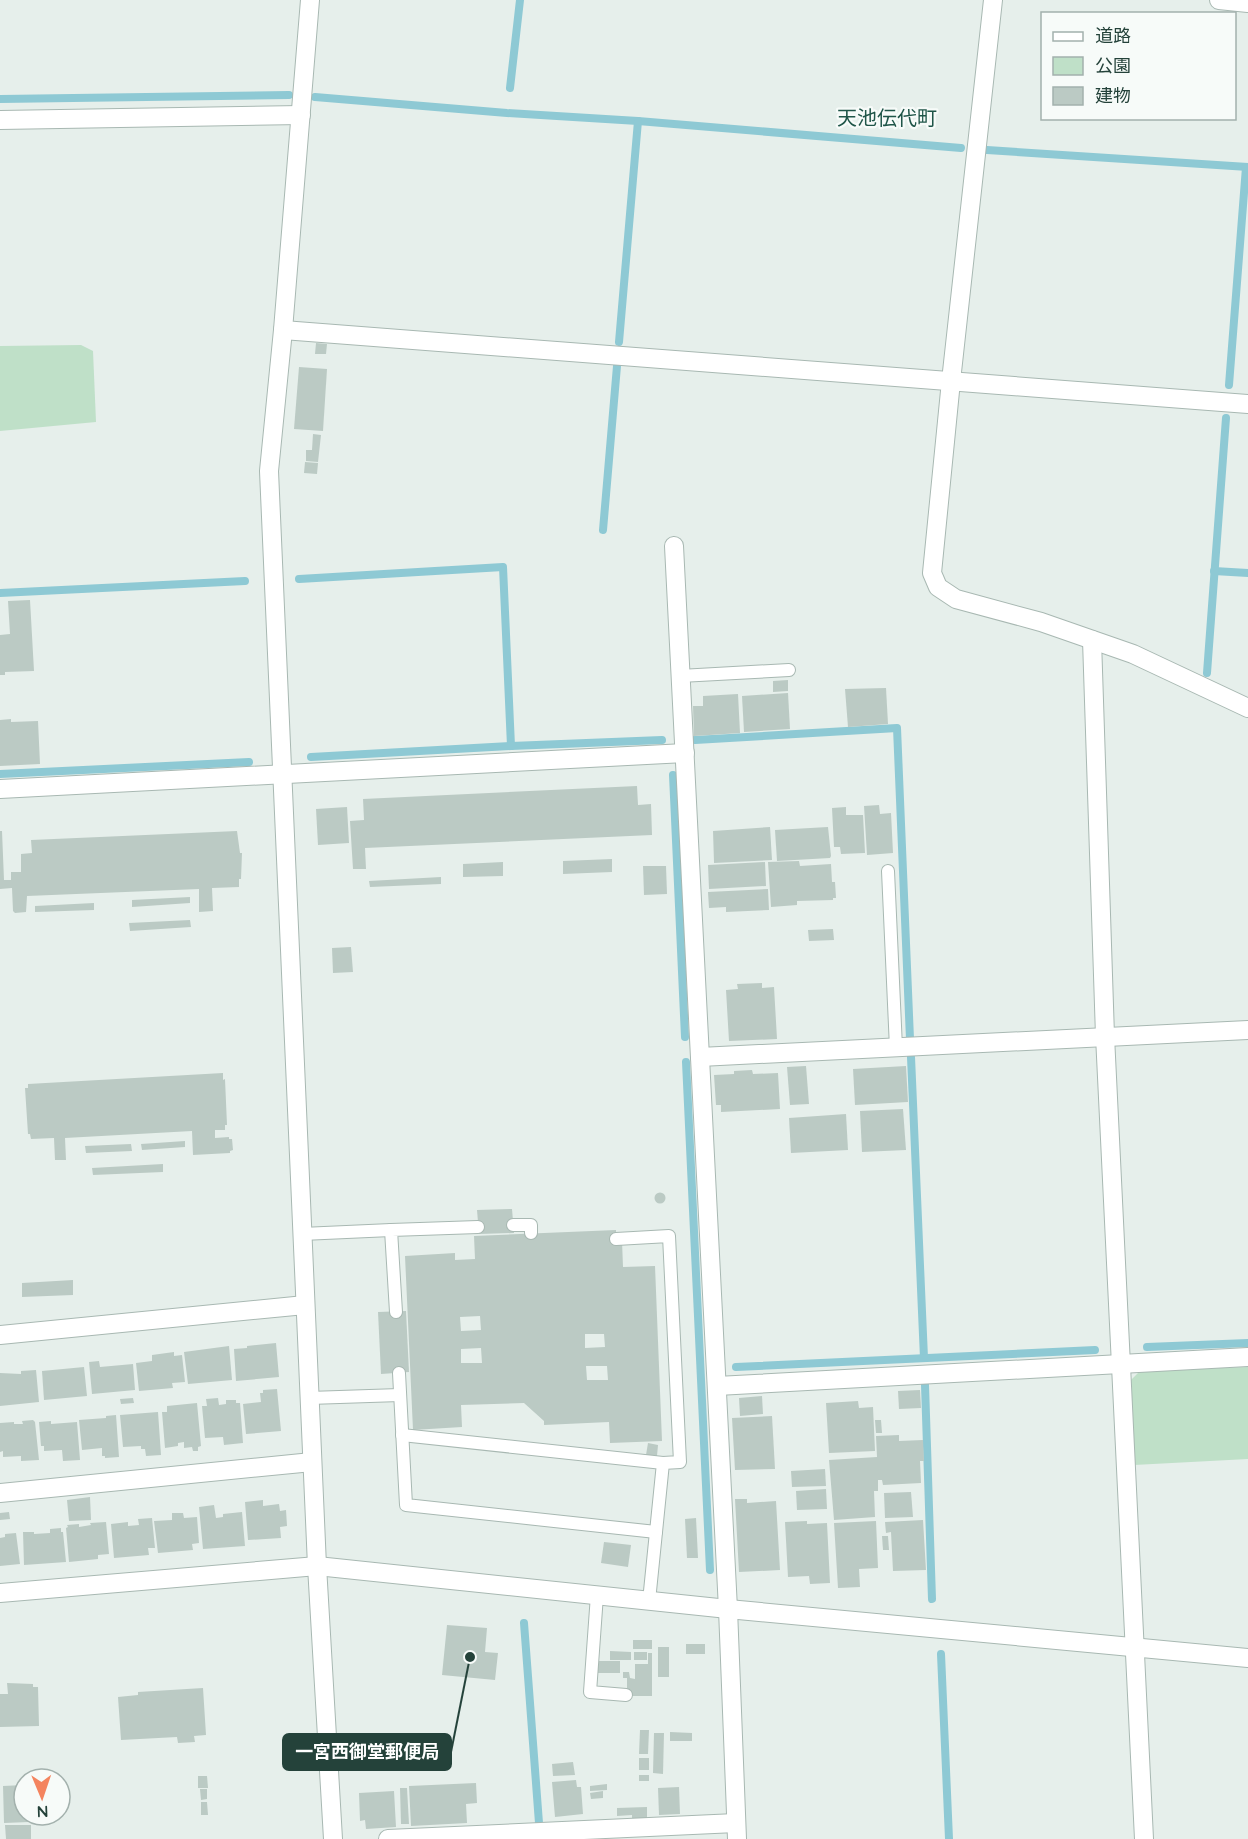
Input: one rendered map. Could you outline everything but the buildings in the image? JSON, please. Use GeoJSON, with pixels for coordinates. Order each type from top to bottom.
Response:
{"type":"FeatureCollection","features":[{"type":"Feature","properties":{"kind":"street"},"geometry":{"type":"LineString","coordinates":[[310,0],[283,330],[268,471],[316,1566],[333,1839]]}},
{"type":"Feature","properties":{"kind":"street"},"geometry":{"type":"LineString","coordinates":[[993,0],[932,573],[938,587],[956,599],[1041,622],[1133,654],[1248,708]]}},
{"type":"Feature","properties":{"kind":"street"},"geometry":{"type":"LineString","coordinates":[[1219,0],[1248,3]]}},
{"type":"Feature","properties":{"kind":"street"},"geometry":{"type":"LineString","coordinates":[[0,120],[301,115]]}},
{"type":"Feature","properties":{"kind":"street"},"geometry":{"type":"LineString","coordinates":[[283,330],[1248,404]]}},
{"type":"Feature","properties":{"kind":"street"},"geometry":{"type":"LineString","coordinates":[[388,1839],[736,1831],[728,1609],[674,546]]}},
{"type":"Feature","properties":{"kind":"street"},"geometry":{"type":"LineString","coordinates":[[1092,640],[1105,1036],[1144,1839]]}},
{"type":"Feature","properties":{"kind":"street"},"geometry":{"type":"LineString","coordinates":[[0,789],[685,753]]}},
{"type":"Feature","properties":{"kind":"street"},"geometry":{"type":"LineString","coordinates":[[700,1057],[1248,1030]]}},
{"type":"Feature","properties":{"kind":"street"},"geometry":{"type":"LineString","coordinates":[[0,1335],[305,1305]]}},
{"type":"Feature","properties":{"kind":"street"},"geometry":{"type":"LineString","coordinates":[[717,1386],[1248,1357]]}},
{"type":"Feature","properties":{"kind":"street"},"geometry":{"type":"LineString","coordinates":[[0,1493],[312,1462]]}},
{"type":"Feature","properties":{"kind":"street"},"geometry":{"type":"LineString","coordinates":[[0,1593],[316,1566],[728,1609],[1248,1658]]}},
{"type":"Feature","properties":{"kind":"lane"},"geometry":{"type":"LineString","coordinates":[[680,676],[789,670]]}},
{"type":"Feature","properties":{"kind":"lane"},"geometry":{"type":"LineString","coordinates":[[888,871],[896,1048]]}},
{"type":"Feature","properties":{"kind":"lane"},"geometry":{"type":"LineString","coordinates":[[513,1225],[531,1225],[531,1233]]}},
{"type":"Feature","properties":{"kind":"lane"},"geometry":{"type":"LineString","coordinates":[[302,1234],[478,1227]]}},
{"type":"Feature","properties":{"kind":"lane"},"geometry":{"type":"LineString","coordinates":[[391,1230],[396,1312]]}},
{"type":"Feature","properties":{"kind":"lane"},"geometry":{"type":"LineString","coordinates":[[402,1435],[663,1463],[680,1462],[669,1236],[616,1239]]}},
{"type":"Feature","properties":{"kind":"lane"},"geometry":{"type":"LineString","coordinates":[[399,1372],[405,1505],[656,1532]]}},
{"type":"Feature","properties":{"kind":"lane"},"geometry":{"type":"LineString","coordinates":[[309,1398],[400,1395]]}},
{"type":"Feature","properties":{"kind":"lane"},"geometry":{"type":"LineString","coordinates":[[649,1601],[663,1463]]}},
{"type":"Feature","properties":{"kind":"lane"},"geometry":{"type":"LineString","coordinates":[[597,1595],[590,1692],[626,1695]]}},
{"type":"Feature","properties":{"kind":"green space"},"geometry":{"type":"Polygon","coordinates":[[[81,345],[93,351],[96,422],[0,431],[0,346],[81,345]]]}},
{"type":"Feature","properties":{"kind":"green space"},"geometry":{"type":"Polygon","coordinates":[[[1248,1367],[1248,1459],[1134,1465],[1131,1380],[1140,1371],[1248,1367]]]}},
{"type":"Feature","properties":{"kind":"waterway"},"geometry":{"type":"LineString","coordinates":[[510,88],[520,0]]}},
{"type":"Feature","properties":{"kind":"waterway"},"geometry":{"type":"LineString","coordinates":[[0,99],[289,95]]}},
{"type":"Feature","properties":{"kind":"waterway"},"geometry":{"type":"LineString","coordinates":[[315,97],[961,148]]}},
{"type":"Feature","properties":{"kind":"waterway"},"geometry":{"type":"LineString","coordinates":[[619,342],[638,121]]}},
{"type":"Feature","properties":{"kind":"waterway"},"geometry":{"type":"LineString","coordinates":[[987,150],[1248,167]]}},
{"type":"Feature","properties":{"kind":"waterway"},"geometry":{"type":"LineString","coordinates":[[1229,385],[1246,167]]}},
{"type":"Feature","properties":{"kind":"waterway"},"geometry":{"type":"LineString","coordinates":[[603,530],[617,366]]}},
{"type":"Feature","properties":{"kind":"waterway"},"geometry":{"type":"LineString","coordinates":[[1207,673],[1226,418]]}},
{"type":"Feature","properties":{"kind":"waterway"},"geometry":{"type":"LineString","coordinates":[[299,579],[503,567],[511,746]]}},
{"type":"Feature","properties":{"kind":"waterway"},"geometry":{"type":"LineString","coordinates":[[1214,571],[1248,573]]}},
{"type":"Feature","properties":{"kind":"waterway"},"geometry":{"type":"LineString","coordinates":[[0,593],[245,581]]}},
{"type":"Feature","properties":{"kind":"waterway"},"geometry":{"type":"LineString","coordinates":[[695,740],[897,728],[910,1039]]}},
{"type":"Feature","properties":{"kind":"waterway"},"geometry":{"type":"LineString","coordinates":[[311,757],[662,740]]}},
{"type":"Feature","properties":{"kind":"waterway"},"geometry":{"type":"LineString","coordinates":[[0,774],[249,762]]}},
{"type":"Feature","properties":{"kind":"waterway"},"geometry":{"type":"LineString","coordinates":[[673,775],[685,1037]]}},
{"type":"Feature","properties":{"kind":"waterway"},"geometry":{"type":"LineString","coordinates":[[911,1057],[924,1358]]}},
{"type":"Feature","properties":{"kind":"waterway"},"geometry":{"type":"LineString","coordinates":[[686,1062],[710,1570]]}},
{"type":"Feature","properties":{"kind":"waterway"},"geometry":{"type":"LineString","coordinates":[[1147,1347],[1248,1343]]}},
{"type":"Feature","properties":{"kind":"waterway"},"geometry":{"type":"LineString","coordinates":[[736,1367],[1095,1350]]}},
{"type":"Feature","properties":{"kind":"waterway"},"geometry":{"type":"LineString","coordinates":[[925,1385],[932,1599]]}},
{"type":"Feature","properties":{"kind":"waterway"},"geometry":{"type":"LineString","coordinates":[[524,1623],[539,1823]]}},
{"type":"Feature","properties":{"kind":"waterway"},"geometry":{"type":"LineString","coordinates":[[941,1654],[949,1839]]}},
{"type":"Feature","properties":{"kind":"place","name":"一宮西御堂郵便局"},"geometry":{"type":"Point","coordinates":[470,1657]}},
{"type":"Feature","properties":{"kind":"district","name":"天池伝代町"},"geometry":{"type":"Point","coordinates":[887,118]}}]}
